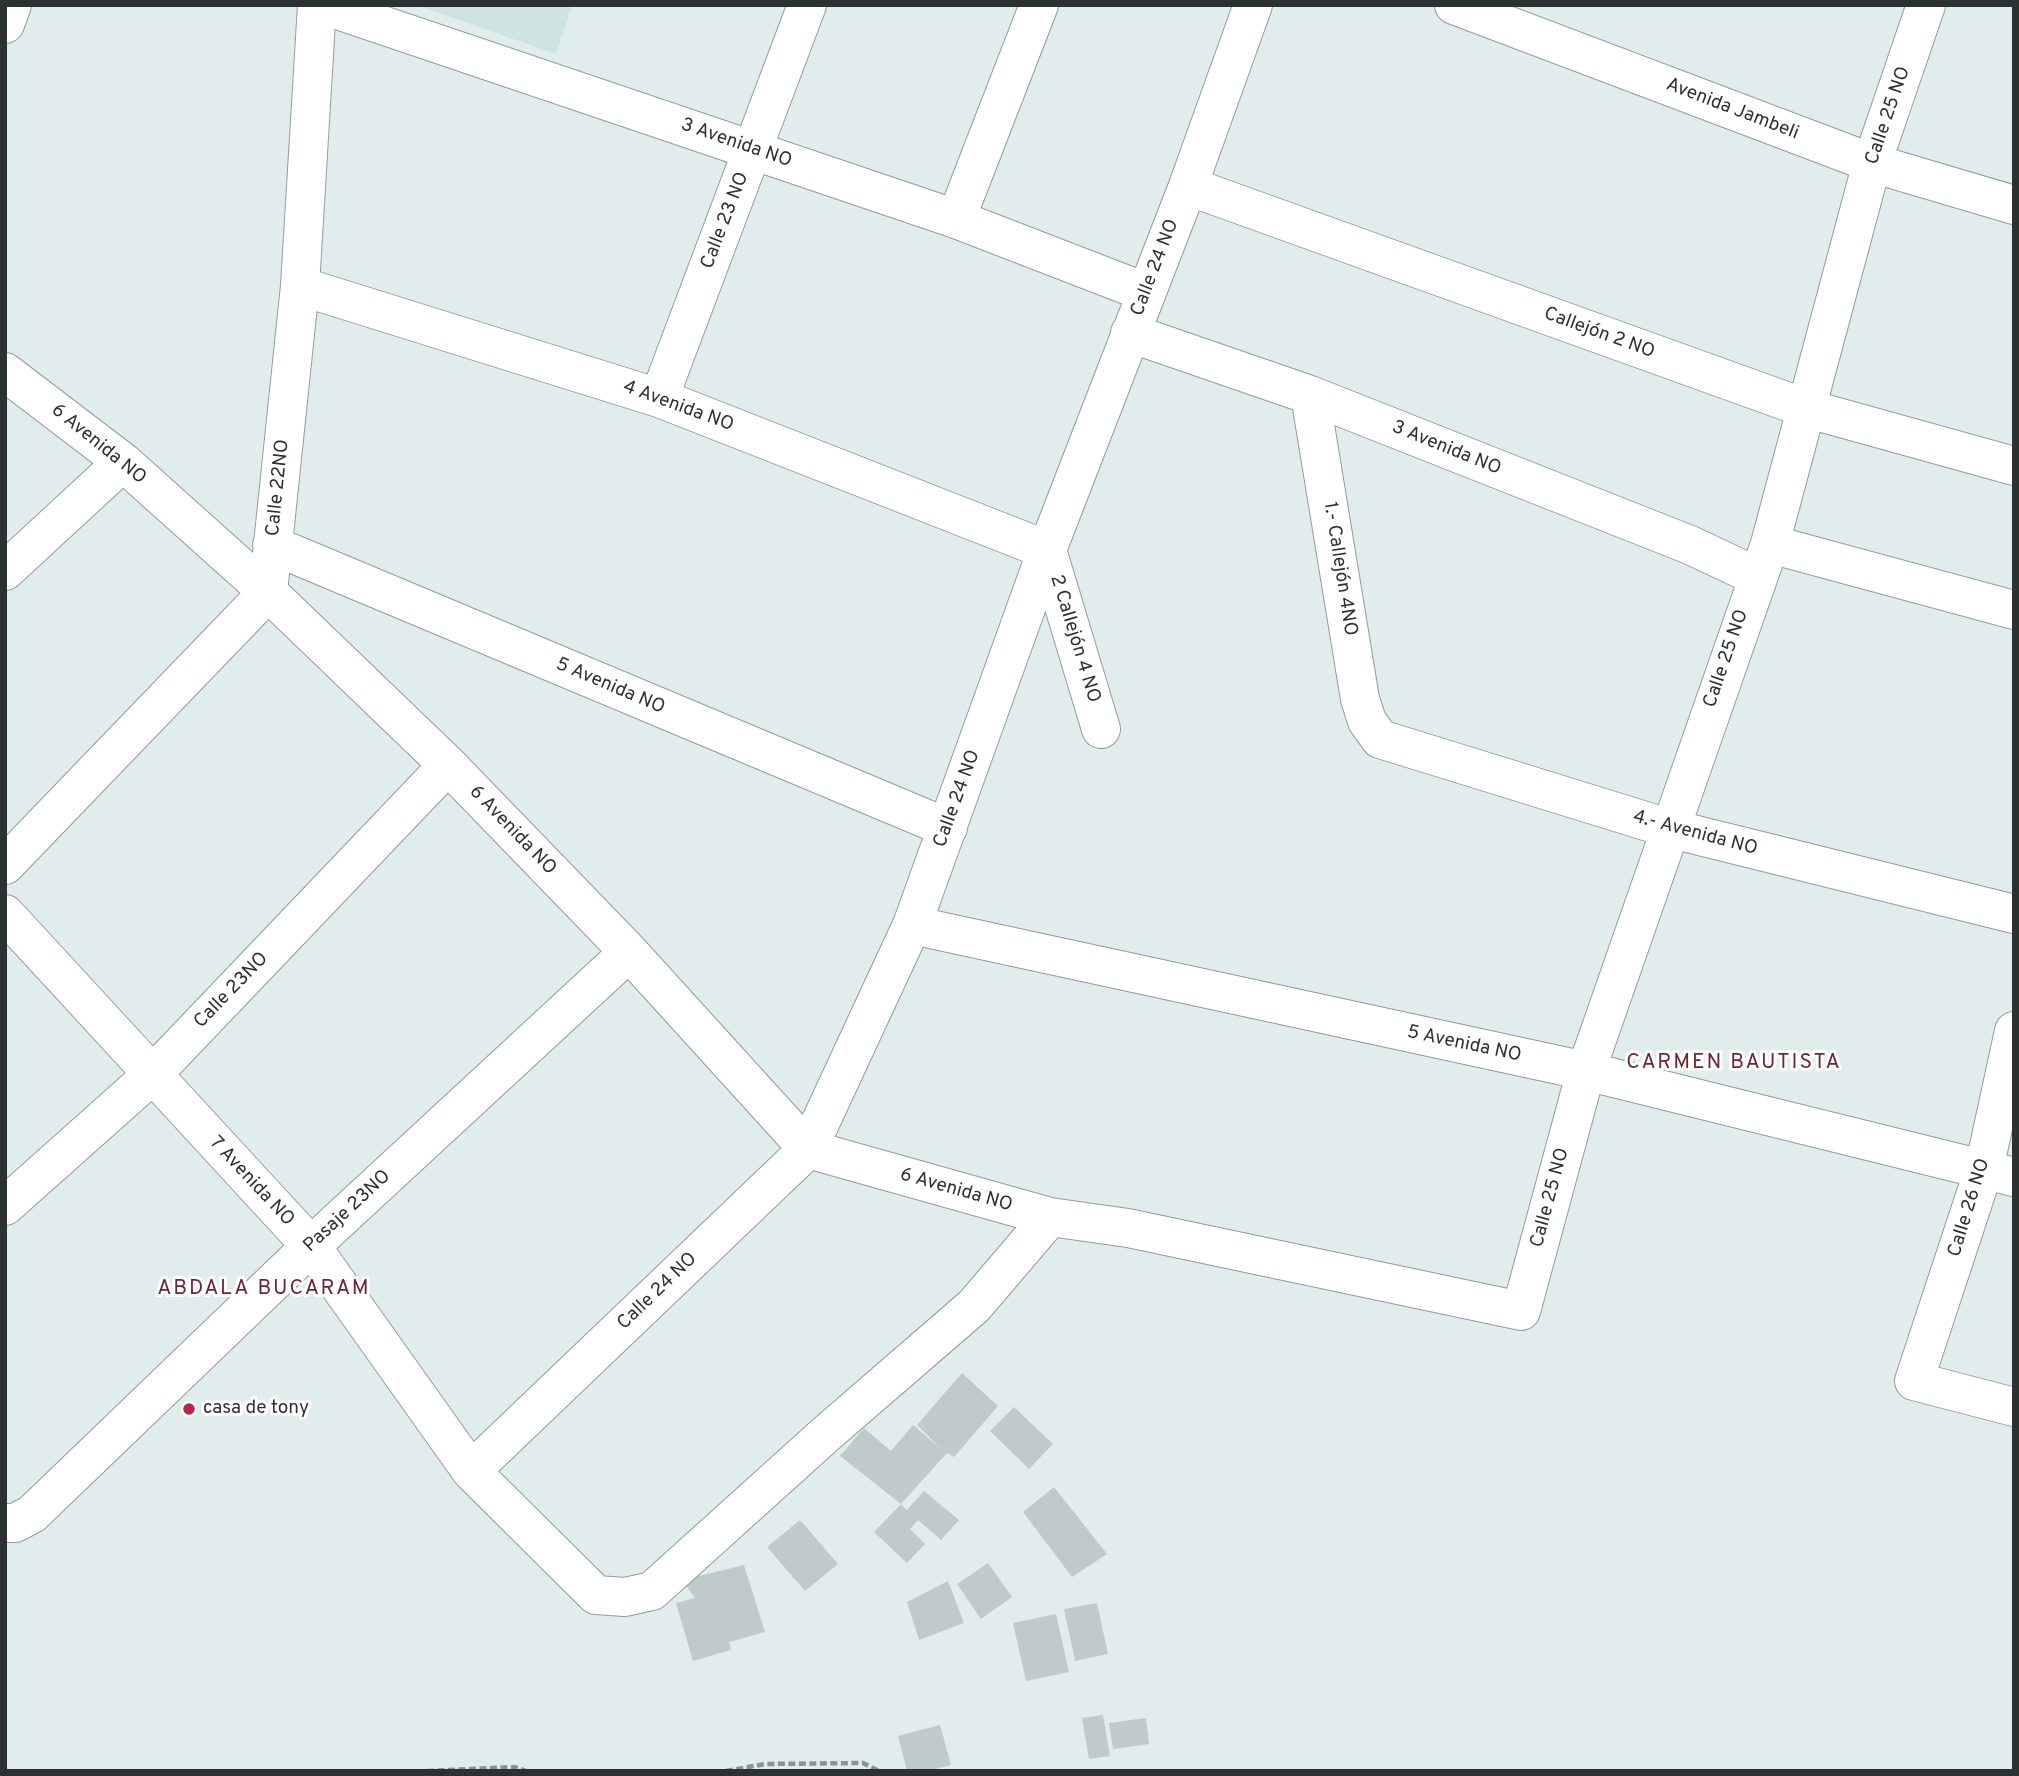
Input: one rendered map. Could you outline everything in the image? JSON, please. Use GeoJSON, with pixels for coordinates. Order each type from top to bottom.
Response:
{"type":"FeatureCollection","features":[{"type":"Feature","properties":{"kind":"street"},"geometry":{"type":"LineString","coordinates":[[5,24],[12,5]]}},
{"type":"Feature","properties":{"kind":"street","name":"Calle 22NO"},"geometry":{"type":"LineString","coordinates":[[268,592],[300,286],[317,5]]}},
{"type":"Feature","properties":{"kind":"street","name":"3 Avenida NO"},"geometry":{"type":"LineString","coordinates":[[323,5],[956,219],[1145,292]]}},
{"type":"Feature","properties":{"kind":"street","name":"Calle 23 NO"},"geometry":{"type":"LineString","coordinates":[[659,398],[807,5]]}},
{"type":"Feature","properties":{"kind":"street"},"geometry":{"type":"LineString","coordinates":[[956,219],[1039,5]]}},
{"type":"Feature","properties":{"kind":"street","name":"Calle 24 NO"},"geometry":{"type":"LineString","coordinates":[[471,1471],[808,1149],[912,925],[1047,550],[1188,186],[1253,5]]}},
{"type":"Feature","properties":{"kind":"street","name":"Avenida Jambeli"},"geometry":{"type":"LineString","coordinates":[[1454,5],[1872,163],[2014,205]]}},
{"type":"Feature","properties":{"kind":"street","name":"Calle 25 NO"},"geometry":{"type":"LineString","coordinates":[[1521,1311],[1586,1072],[1668,828],[1763,560],[1872,163],[1926,5]]}},
{"type":"Feature","properties":{"kind":"street","name":"Callejón 2 NO"},"geometry":{"type":"LineString","coordinates":[[1188,186],[1805,408],[2014,466]]}},
{"type":"Feature","properties":{"kind":"street","name":"4 Avenida NO"},"geometry":{"type":"LineString","coordinates":[[300,286],[659,398],[1047,550]]}},
{"type":"Feature","properties":{"kind":"street","name":"3 Avenida NO"},"geometry":{"type":"LineString","coordinates":[[1130,333],[1310,395],[1690,545],[2014,610]]}},
{"type":"Feature","properties":{"kind":"street","name":"6 Avenida NO"},"geometry":{"type":"LineString","coordinates":[[5,372],[123,462],[268,592],[448,765],[629,952],[808,1149],[1050,1217],[1128,1227],[1521,1311]]}},
{"type":"Feature","properties":{"kind":"street","name":"1.- Callejón 4NO"},"geometry":{"type":"LineString","coordinates":[[1310,395],[1360,699],[1367,722],[1380,739]]}},
{"type":"Feature","properties":{"kind":"street"},"geometry":{"type":"LineString","coordinates":[[5,571],[123,462]]}},
{"type":"Feature","properties":{"kind":"street","name":"5 Avenida NO"},"geometry":{"type":"LineString","coordinates":[[272,545],[948,828]]}},
{"type":"Feature","properties":{"kind":"street","name":"2 Callejón 4 NO"},"geometry":{"type":"LineString","coordinates":[[1047,550],[1101,729]]}},
{"type":"Feature","properties":{"kind":"street"},"geometry":{"type":"LineString","coordinates":[[5,865],[268,592]]}},
{"type":"Feature","properties":{"kind":"street","name":"4.- Avenida NO"},"geometry":{"type":"LineString","coordinates":[[1380,739],[1668,828],[2014,914]]}},
{"type":"Feature","properties":{"kind":"street","name":"Calle 23NO"},"geometry":{"type":"LineString","coordinates":[[5,1206],[152,1075],[448,765]]}},
{"type":"Feature","properties":{"kind":"street","name":"7 Avenida NO"},"geometry":{"type":"LineString","coordinates":[[5,914],[311,1246],[471,1471],[596,1595],[625,1597],[652,1591],[826,1434],[974,1306],[1050,1217]]}},
{"type":"Feature","properties":{"kind":"street","name":"5 Avenida NO"},"geometry":{"type":"LineString","coordinates":[[912,925],[1586,1072],[1999,1173]]}},
{"type":"Feature","properties":{"kind":"street","name":"Pasaje 23NO"},"geometry":{"type":"LineString","coordinates":[[5,1523],[15,1523],[32,1514],[311,1246],[629,952]]}},
{"type":"Feature","properties":{"kind":"street","name":"Calle 26 NO"},"geometry":{"type":"LineString","coordinates":[[2014,1031],[1999,1173],[1914,1381],[2014,1407]]}},
{"type":"Feature","properties":{"kind":"path"},"geometry":{"type":"LineString","coordinates":[[726,1771],[765,1764],[863,1763],[879,1771]]}},
{"type":"Feature","properties":{"kind":"path"},"geometry":{"type":"LineString","coordinates":[[427,1771],[515,1767],[526,1771]]}},
{"type":"Feature","properties":{"kind":"shaded area"},"geometry":{"type":"Polygon","coordinates":[[[416,5],[572,5],[556,54],[416,5]]]}},
{"type":"Feature","properties":{"kind":"building"},"geometry":{"type":"Polygon","coordinates":[[[962,1373],[998,1406],[954,1457],[947,1453],[901,1504],[840,1456],[864,1428],[891,1451],[913,1425],[941,1449],[917,1425],[962,1373]]]}},
{"type":"Feature","properties":{"kind":"building"},"geometry":{"type":"Polygon","coordinates":[[[1014,1407],[1053,1444],[1029,1469],[990,1431],[1014,1407]]]}},
{"type":"Feature","properties":{"kind":"building"},"geometry":{"type":"Polygon","coordinates":[[[1054,1487],[1107,1554],[1072,1577],[1023,1512],[1054,1487]]]}},
{"type":"Feature","properties":{"kind":"building"},"geometry":{"type":"Polygon","coordinates":[[[924,1491],[959,1520],[941,1540],[918,1520],[910,1529],[925,1544],[907,1563],[874,1532],[901,1504],[907,1510],[924,1491]]]}},
{"type":"Feature","properties":{"kind":"building"},"geometry":{"type":"Polygon","coordinates":[[[800,1520],[838,1564],[805,1591],[767,1547],[800,1520]]]}},
{"type":"Feature","properties":{"kind":"building"},"geometry":{"type":"Polygon","coordinates":[[[988,1563],[1012,1597],[981,1619],[957,1584],[988,1563]]]}},
{"type":"Feature","properties":{"kind":"building"},"geometry":{"type":"Polygon","coordinates":[[[744,1565],[765,1632],[729,1642],[731,1650],[693,1661],[676,1603],[695,1598],[682,1580],[744,1565]]]}},
{"type":"Feature","properties":{"kind":"building"},"geometry":{"type":"Polygon","coordinates":[[[948,1581],[964,1623],[919,1640],[907,1602],[948,1581]]]}},
{"type":"Feature","properties":{"kind":"building"},"geometry":{"type":"Polygon","coordinates":[[[1097,1603],[1108,1654],[1075,1661],[1064,1609],[1097,1603]]]}},
{"type":"Feature","properties":{"kind":"building"},"geometry":{"type":"Polygon","coordinates":[[[1056,1614],[1069,1672],[1026,1681],[1013,1623],[1056,1614]]]}},
{"type":"Feature","properties":{"kind":"building"},"geometry":{"type":"Polygon","coordinates":[[[1103,1715],[1110,1756],[1089,1759],[1082,1718],[1103,1715]]]}},
{"type":"Feature","properties":{"kind":"building"},"geometry":{"type":"Polygon","coordinates":[[[1146,1718],[1149,1744],[1113,1749],[1109,1723],[1146,1718]]]}},
{"type":"Feature","properties":{"kind":"building"},"geometry":{"type":"Polygon","coordinates":[[[940,1725],[951,1765],[928,1771],[907,1771],[898,1736],[940,1725]]]}},
{"type":"Feature","properties":{"kind":"place","name":"casa de tony"},"geometry":{"type":"Point","coordinates":[189,1409]}},
{"type":"Feature","properties":{"kind":"district","name":"CARMEN BAUTISTA"},"geometry":{"type":"Point","coordinates":[1734,1064]}},
{"type":"Feature","properties":{"kind":"district","name":"ABDALA BUCARAM"},"geometry":{"type":"Point","coordinates":[264,1290]}}]}
